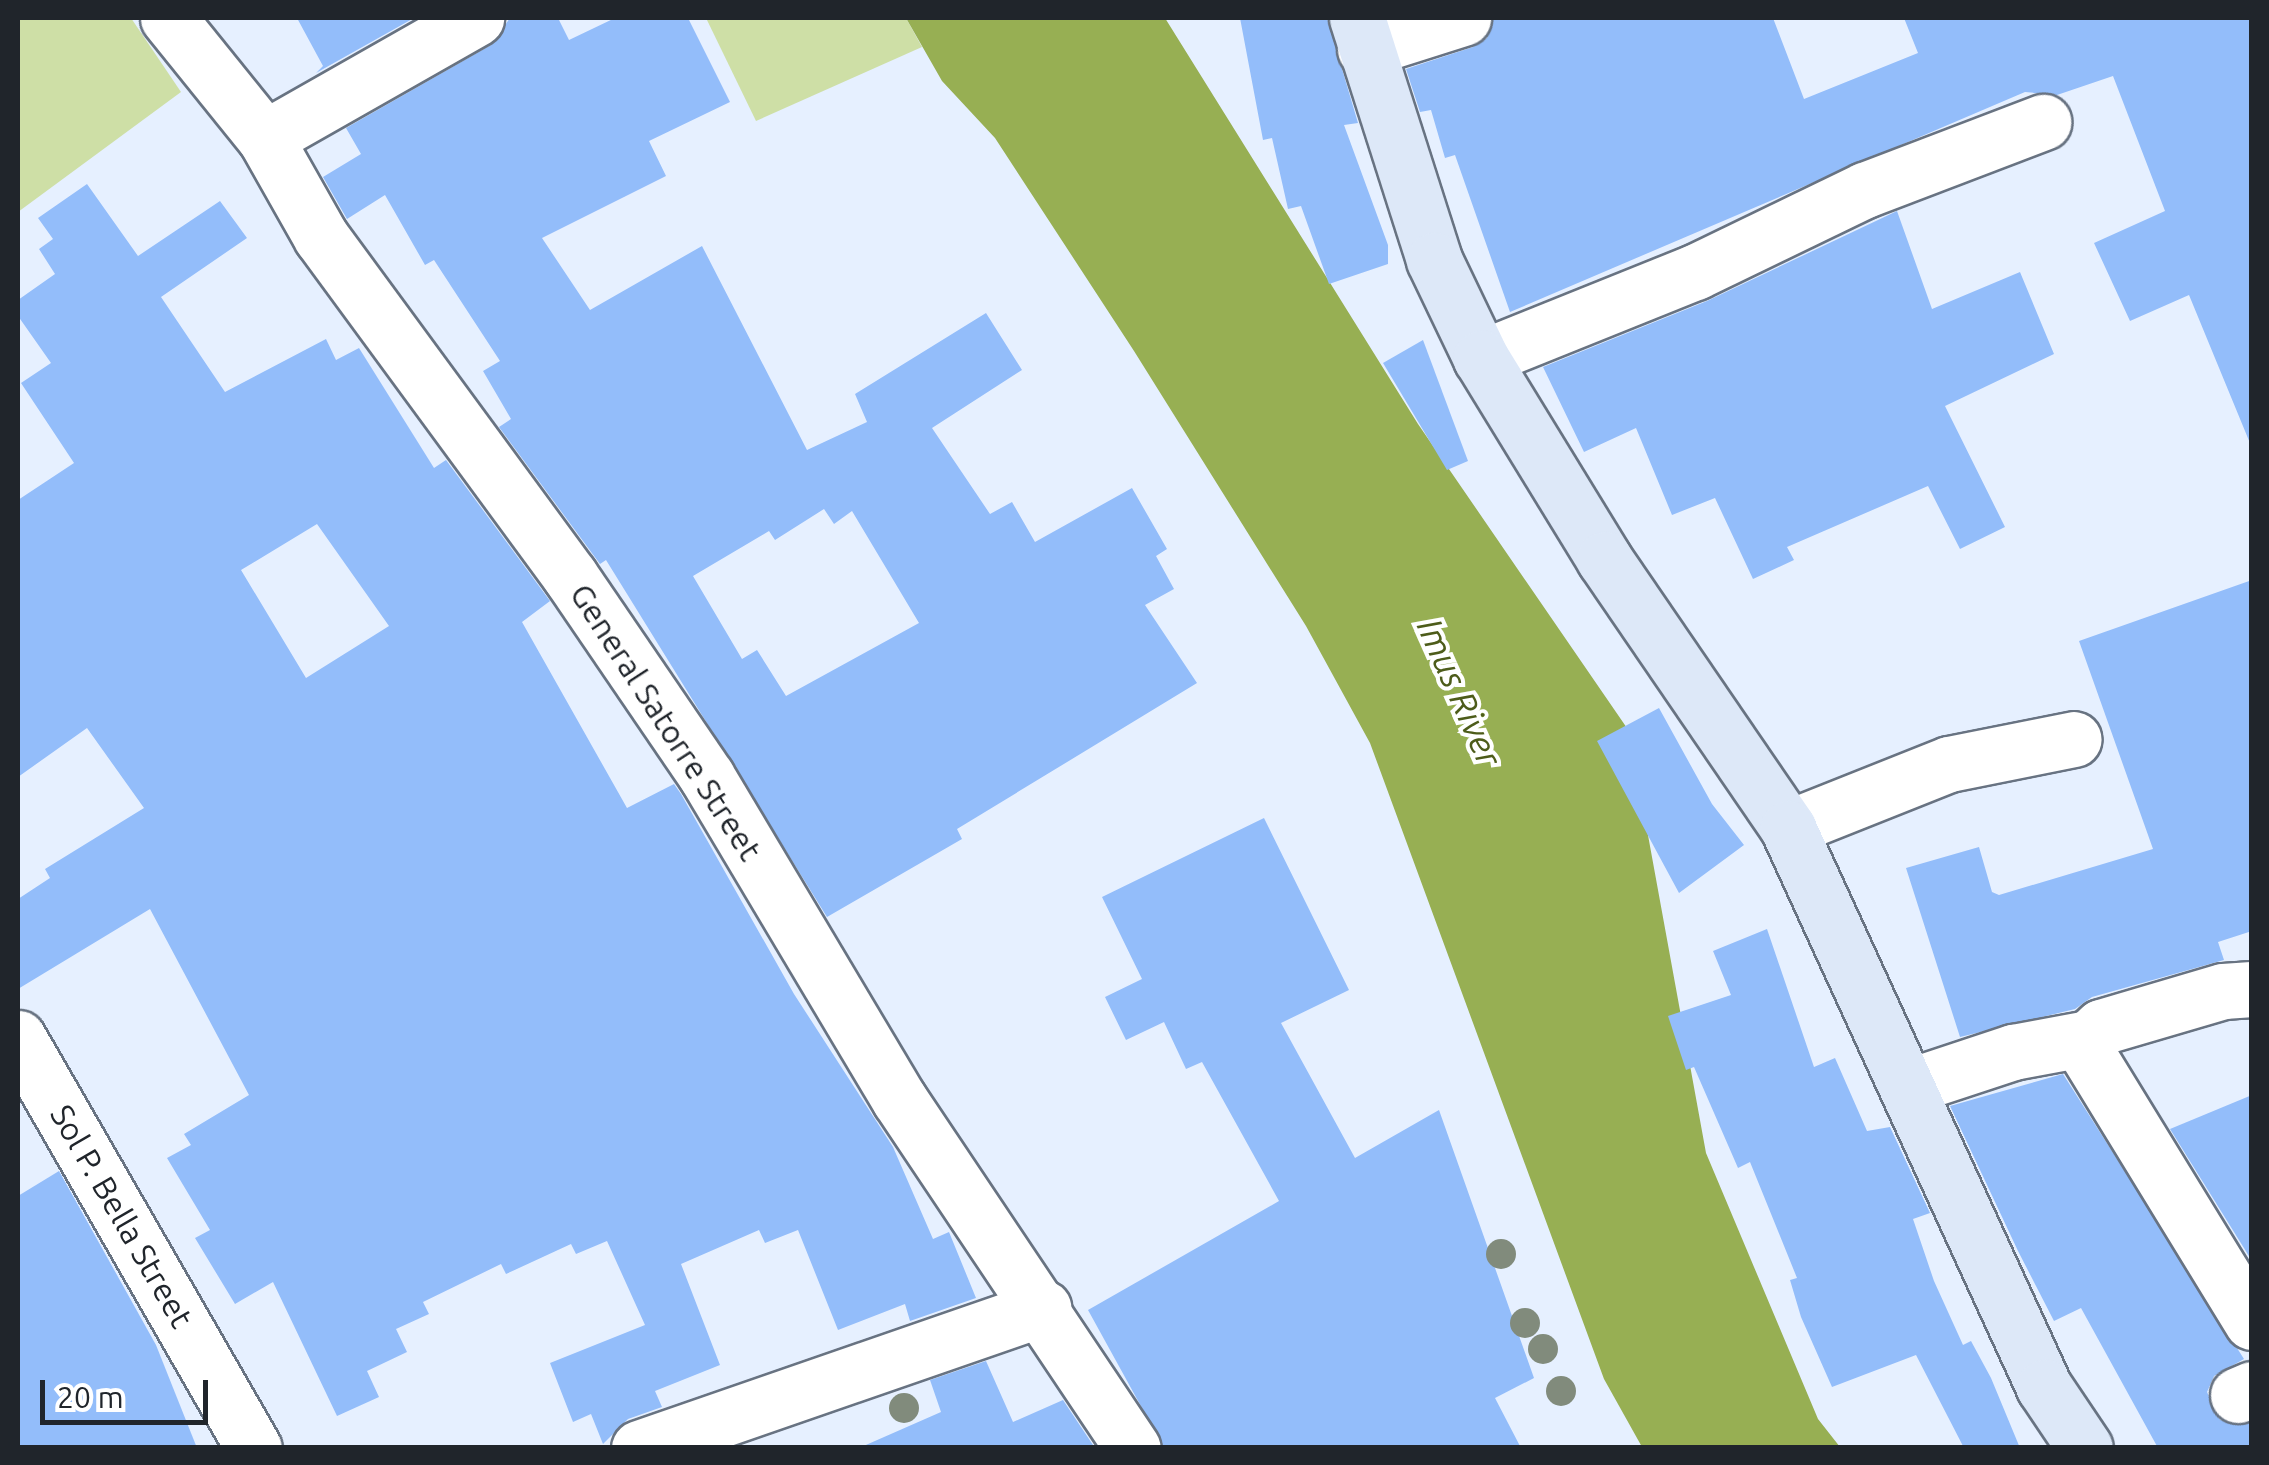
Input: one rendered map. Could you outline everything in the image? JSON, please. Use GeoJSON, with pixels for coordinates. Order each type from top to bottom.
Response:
{"type":"FeatureCollection","features":[{"type":"Feature","properties":{"kind":"main road"},"geometry":{"type":"LineString","coordinates":[[1361,33],[1434,260],[1482,358],[1604,558],[1788,828],[2044,1387],[2086,1448]]}},
{"type":"Feature","properties":{"kind":"street","name":"General Satorre Street"},"geometry":{"type":"LineString","coordinates":[[168,18],[264,138],[321,236],[570,576],[707,777],[898,1098],[1044,1308],[1133,1448]]}},
{"type":"Feature","properties":{"kind":"street"},"geometry":{"type":"LineString","coordinates":[[264,138],[476,18]]}},
{"type":"Feature","properties":{"kind":"street"},"geometry":{"type":"LineString","coordinates":[[1361,33],[1462,18]]}},
{"type":"Feature","properties":{"kind":"street"},"geometry":{"type":"LineString","coordinates":[[1482,358],[1694,272],[1864,190],[2043,122]]}},
{"type":"Feature","properties":{"kind":"street"},"geometry":{"type":"LineString","coordinates":[[1788,828],[1949,764],[2074,740]]}},
{"type":"Feature","properties":{"kind":"street"},"geometry":{"type":"LineString","coordinates":[[1907,1086],[2013,1052],[2083,1040],[2101,1026],[2224,990],[2252,989]]}},
{"type":"Feature","properties":{"kind":"street","name":"Sol P. Bella Street"},"geometry":{"type":"LineString","coordinates":[[18,1038],[254,1448]]}},
{"type":"Feature","properties":{"kind":"street"},"geometry":{"type":"LineString","coordinates":[[2083,1040],[2090,1064],[2252,1322]]}},
{"type":"Feature","properties":{"kind":"street"},"geometry":{"type":"LineString","coordinates":[[639,1448],[1044,1308]]}},
{"type":"Feature","properties":{"kind":"shaded area"},"geometry":{"type":"Polygon","coordinates":[[[18,18],[131,18],[181,92],[18,212],[18,18]]]}},
{"type":"Feature","properties":{"kind":"shaded area"},"geometry":{"type":"Polygon","coordinates":[[[706,18],[906,18],[922,47],[756,121],[706,18]]]}},
{"type":"Feature","properties":{"kind":"water","name":"Imus River"},"geometry":{"type":"Polygon","coordinates":[[[906,18],[1165,18],[1418,424],[1629,731],[1706,1153],[1818,1419],[1840,1447],[1642,1447],[1604,1379],[1370,743],[1306,626],[1134,351],[995,138],[942,81],[906,18]]]}},
{"type":"Feature","properties":{"kind":"building"},"geometry":{"type":"Polygon","coordinates":[[[297,18],[414,18],[316,73],[323,66],[297,18]]]}},
{"type":"Feature","properties":{"kind":"building"},"geometry":{"type":"Polygon","coordinates":[[[510,18],[558,18],[569,40],[615,18],[688,18],[730,102],[649,141],[666,176],[542,238],[590,310],[702,246],[807,450],[867,422],[855,394],[986,313],[1022,370],[932,428],[990,514],[1012,502],[1035,542],[1132,488],[1167,549],[1156,556],[1174,589],[1145,605],[1197,683],[957,829],[962,839],[827,917],[606,560],[600,564],[499,427],[511,419],[483,371],[500,361],[434,260],[425,265],[385,195],[347,219],[323,177],[361,154],[346,128],[491,45],[510,18]],[[824,509],[775,540],[769,531],[693,576],[742,659],[757,650],[786,696],[919,623],[852,511],[834,524],[824,509]]]}},
{"type":"Feature","properties":{"kind":"building"},"geometry":{"type":"Polygon","coordinates":[[[1240,18],[1327,18],[1358,123],[1344,125],[1388,245],[1388,264],[1329,284],[1301,206],[1288,209],[1272,138],[1263,140],[1240,18]]]}},
{"type":"Feature","properties":{"kind":"building"},"geometry":{"type":"Polygon","coordinates":[[[1493,18],[1773,18],[1804,99],[1918,53],[1904,18],[2252,18],[2252,448],[2189,295],[2130,321],[2094,243],[2165,211],[2113,76],[2057,95],[2025,92],[1510,312],[1455,155],[1445,158],[1431,110],[1420,112],[1406,69],[1473,47],[1487,38],[1493,18]]]}},
{"type":"Feature","properties":{"kind":"building"},"geometry":{"type":"Polygon","coordinates":[[[87,184],[138,256],[220,201],[247,238],[161,297],[225,392],[326,339],[336,360],[359,348],[434,468],[446,460],[550,601],[522,622],[627,808],[674,784],[681,794],[794,994],[893,1147],[933,1239],[949,1232],[976,1298],[910,1321],[905,1304],[838,1330],[798,1230],[765,1243],[759,1230],[681,1264],[720,1365],[655,1391],[662,1407],[628,1419],[603,1444],[591,1414],[573,1422],[550,1363],[645,1325],[607,1241],[576,1254],[571,1244],[506,1274],[501,1264],[423,1302],[429,1314],[396,1329],[407,1352],[367,1371],[379,1397],[337,1416],[273,1282],[235,1304],[195,1238],[210,1230],[167,1158],[191,1145],[184,1134],[249,1095],[150,909],[18,989],[18,899],[50,878],[45,869],[144,808],[87,728],[18,777],[18,500],[74,463],[21,383],[51,363],[18,316],[18,300],[55,274],[39,249],[53,239],[38,218],[87,184]],[[317,524],[241,570],[306,678],[389,626],[317,524]]]}},
{"type":"Feature","properties":{"kind":"building"},"geometry":{"type":"Polygon","coordinates":[[[1897,211],[1932,309],[2020,272],[2054,354],[1945,406],[2005,527],[1960,549],[1928,486],[1787,547],[1794,560],[1753,579],[1715,498],[1672,515],[1636,428],[1584,452],[1543,367],[1707,301],[1897,211]]]}},
{"type":"Feature","properties":{"kind":"building"},"geometry":{"type":"Polygon","coordinates":[[[1423,340],[1468,461],[1447,470],[1383,363],[1423,340]]]}},
{"type":"Feature","properties":{"kind":"building"},"geometry":{"type":"Polygon","coordinates":[[[2252,580],[2252,931],[2218,942],[2224,960],[2092,997],[2075,1009],[1960,1037],[1906,868],[1979,847],[1992,892],[1999,895],[2153,849],[2079,641],[2252,580]]]}},
{"type":"Feature","properties":{"kind":"building"},"geometry":{"type":"Polygon","coordinates":[[[1659,708],[1712,804],[1744,845],[1679,893],[1597,741],[1659,708]]]}},
{"type":"Feature","properties":{"kind":"building"},"geometry":{"type":"Polygon","coordinates":[[[1264,818],[1349,990],[1281,1023],[1355,1158],[1439,1110],[1534,1378],[1495,1398],[1521,1448],[1164,1448],[1088,1310],[1279,1201],[1202,1062],[1186,1069],[1164,1022],[1126,1040],[1105,997],[1142,979],[1102,897],[1264,818]]]}},
{"type":"Feature","properties":{"kind":"building"},"geometry":{"type":"Polygon","coordinates":[[[1767,929],[1814,1067],[1835,1058],[1867,1131],[1890,1127],[1930,1213],[1913,1219],[1934,1281],[1963,1345],[1971,1341],[1991,1378],[2020,1448],[1964,1448],[1916,1355],[1832,1387],[1801,1317],[1790,1280],[1797,1278],[1750,1162],[1738,1168],[1694,1067],[1686,1070],[1668,1016],[1731,995],[1713,951],[1767,929]]]}},
{"type":"Feature","properties":{"kind":"building"},"geometry":{"type":"Polygon","coordinates":[[[2063,1074],[2244,1359],[2214,1376],[2207,1392],[2220,1420],[2252,1423],[2252,1448],[2158,1448],[2081,1308],[2054,1321],[2018,1251],[1950,1106],[2063,1074]]]}},
{"type":"Feature","properties":{"kind":"building"},"geometry":{"type":"Polygon","coordinates":[[[2252,1095],[2252,1261],[2170,1129],[2252,1095]]]}},
{"type":"Feature","properties":{"kind":"building"},"geometry":{"type":"Polygon","coordinates":[[[59,1171],[156,1345],[197,1448],[18,1448],[18,1196],[59,1171]]]}},
{"type":"Feature","properties":{"kind":"building"},"geometry":{"type":"Polygon","coordinates":[[[986,1361],[1013,1422],[1063,1400],[1095,1448],[859,1448],[941,1412],[930,1380],[986,1361]]]}}]}
